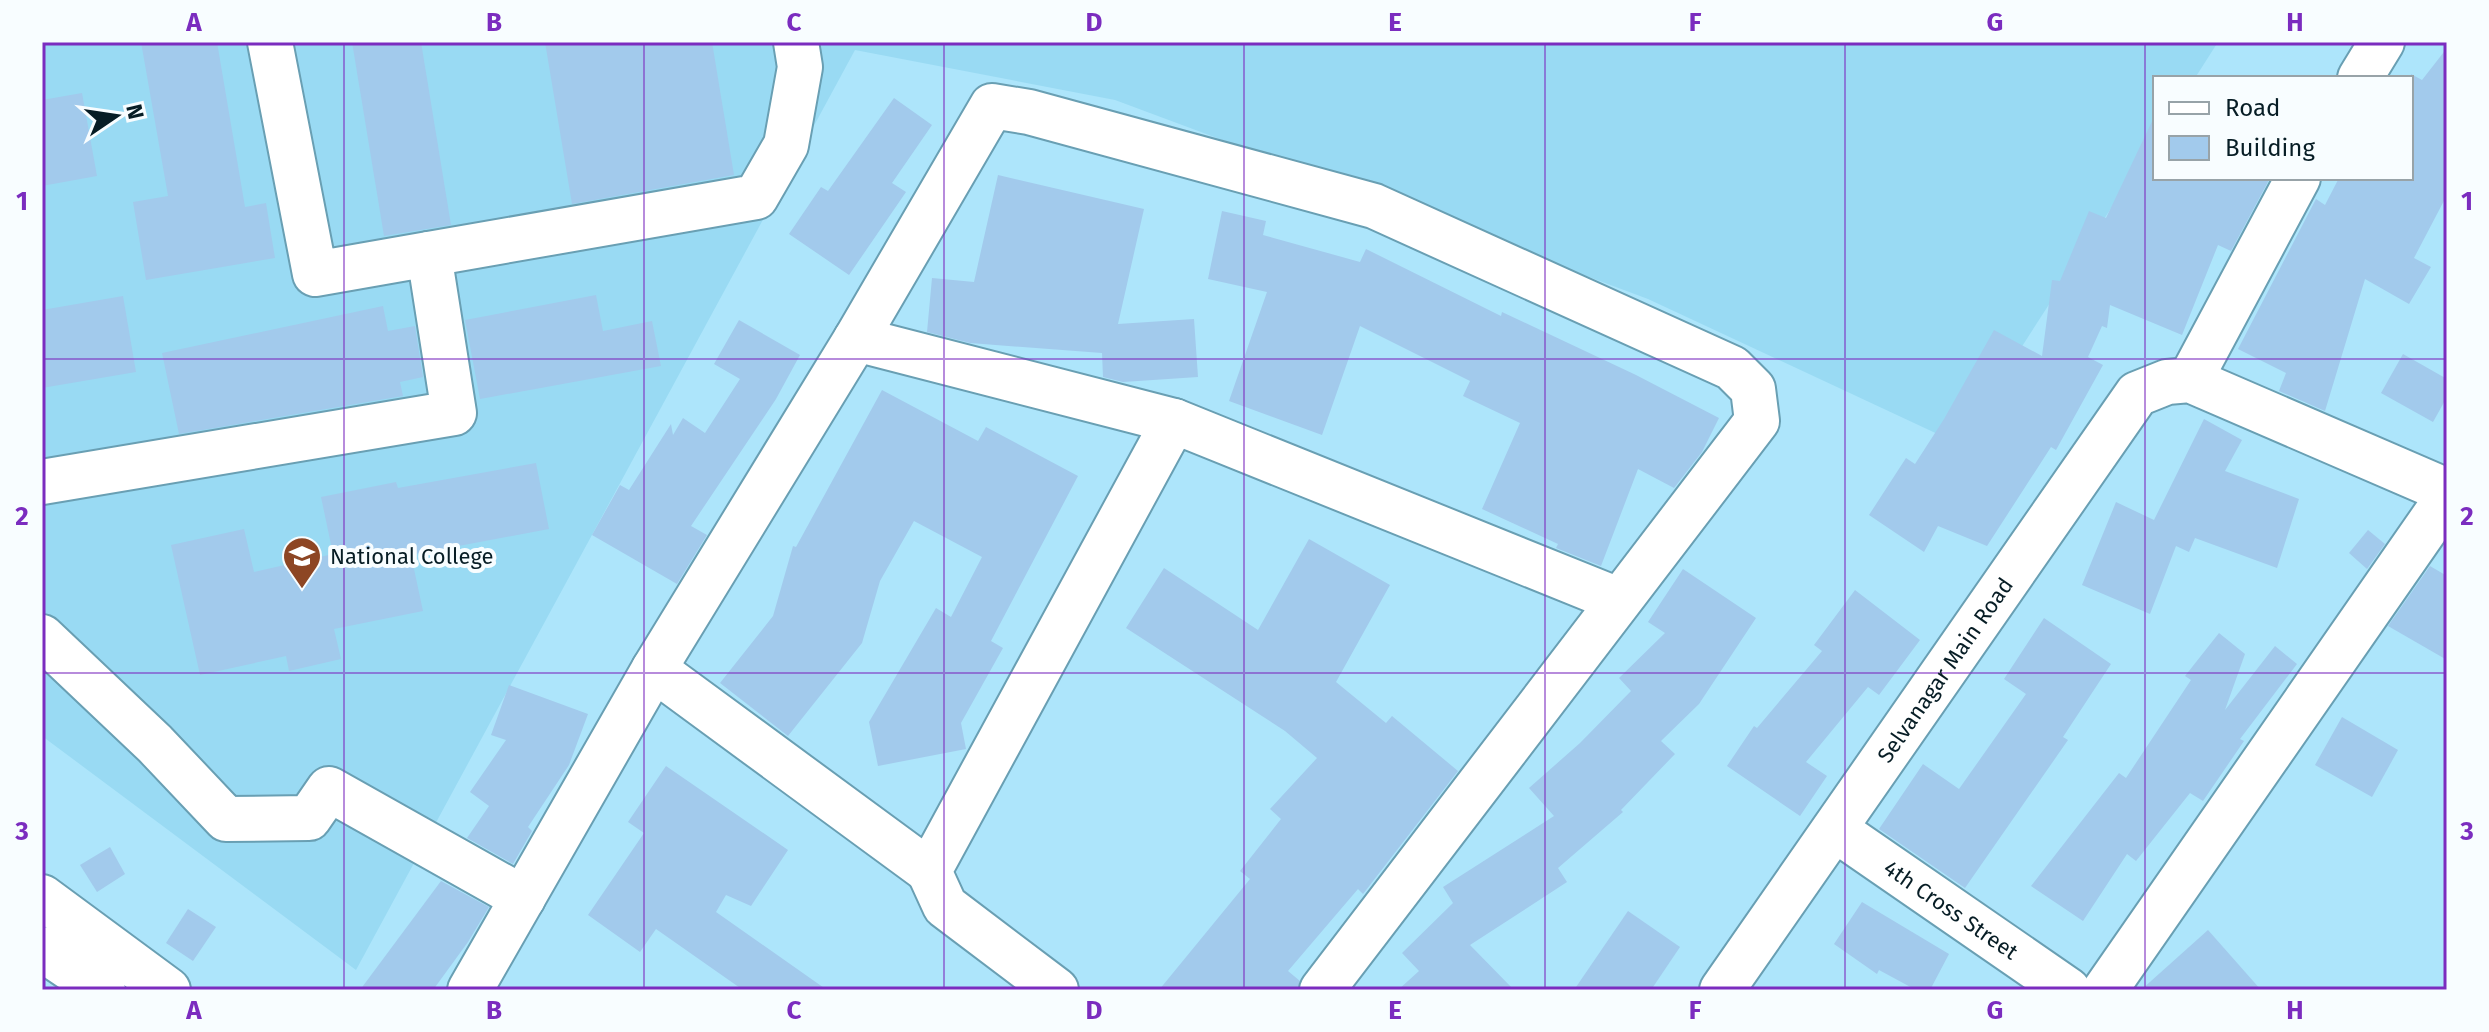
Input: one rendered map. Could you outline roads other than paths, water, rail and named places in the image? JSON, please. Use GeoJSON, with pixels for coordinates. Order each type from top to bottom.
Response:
{"type":"FeatureCollection","features":[{"type":"Feature","properties":{"kind":"main road"},"geometry":{"type":"LineString","coordinates":[[270,42],[315,274],[756,197],[786,145],[800,67],[796,42]]}},
{"type":"Feature","properties":{"kind":"main road"},"geometry":{"type":"LineString","coordinates":[[2361,76],[2382,42]]}},
{"type":"Feature","properties":{"kind":"main road"},"geometry":{"type":"LineString","coordinates":[[470,990],[654,669],[856,339],[992,106],[1029,112],[1374,206],[1732,368],[1753,389],[1757,421],[1322,990]]}},
{"type":"Feature","properties":{"kind":"main road"},"geometry":{"type":"LineString","coordinates":[[2297,180],[2190,380],[2447,491]]}},
{"type":"Feature","properties":{"kind":"main road"},"geometry":{"type":"LineString","coordinates":[[42,482],[454,413],[429,254]]}},
{"type":"Feature","properties":{"kind":"main road"},"geometry":{"type":"LineString","coordinates":[[856,339],[1174,421],[1618,600]]}},
{"type":"Feature","properties":{"kind":"main road","name":"Selvanagar Main Road"},"geometry":{"type":"LineString","coordinates":[[1722,990],[2137,394],[2167,382],[2190,380]]}},
{"type":"Feature","properties":{"kind":"main road"},"geometry":{"type":"LineString","coordinates":[[929,871],[1174,421]]}},
{"type":"Feature","properties":{"kind":"main road"},"geometry":{"type":"LineString","coordinates":[[2105,990],[2447,498]]}},
{"type":"Feature","properties":{"kind":"main road"},"geometry":{"type":"LineString","coordinates":[[42,637],[155,744],[226,819],[309,818],[329,789],[523,898]]}},
{"type":"Feature","properties":{"kind":"main road"},"geometry":{"type":"LineString","coordinates":[[654,669],[929,871],[945,906],[1011,977],[1056,990]]}},
{"type":"Feature","properties":{"kind":"main road","name":"4th Cross Street"},"geometry":{"type":"LineString","coordinates":[[1836,830],[2068,990]]}},
{"type":"Feature","properties":{"kind":"main road"},"geometry":{"type":"LineString","coordinates":[[42,897],[78,960],[151,985]]}},
{"type":"Feature","properties":{"kind":"place","name":"National College"},"geometry":{"type":"Point","coordinates":[302,590]}}]}
